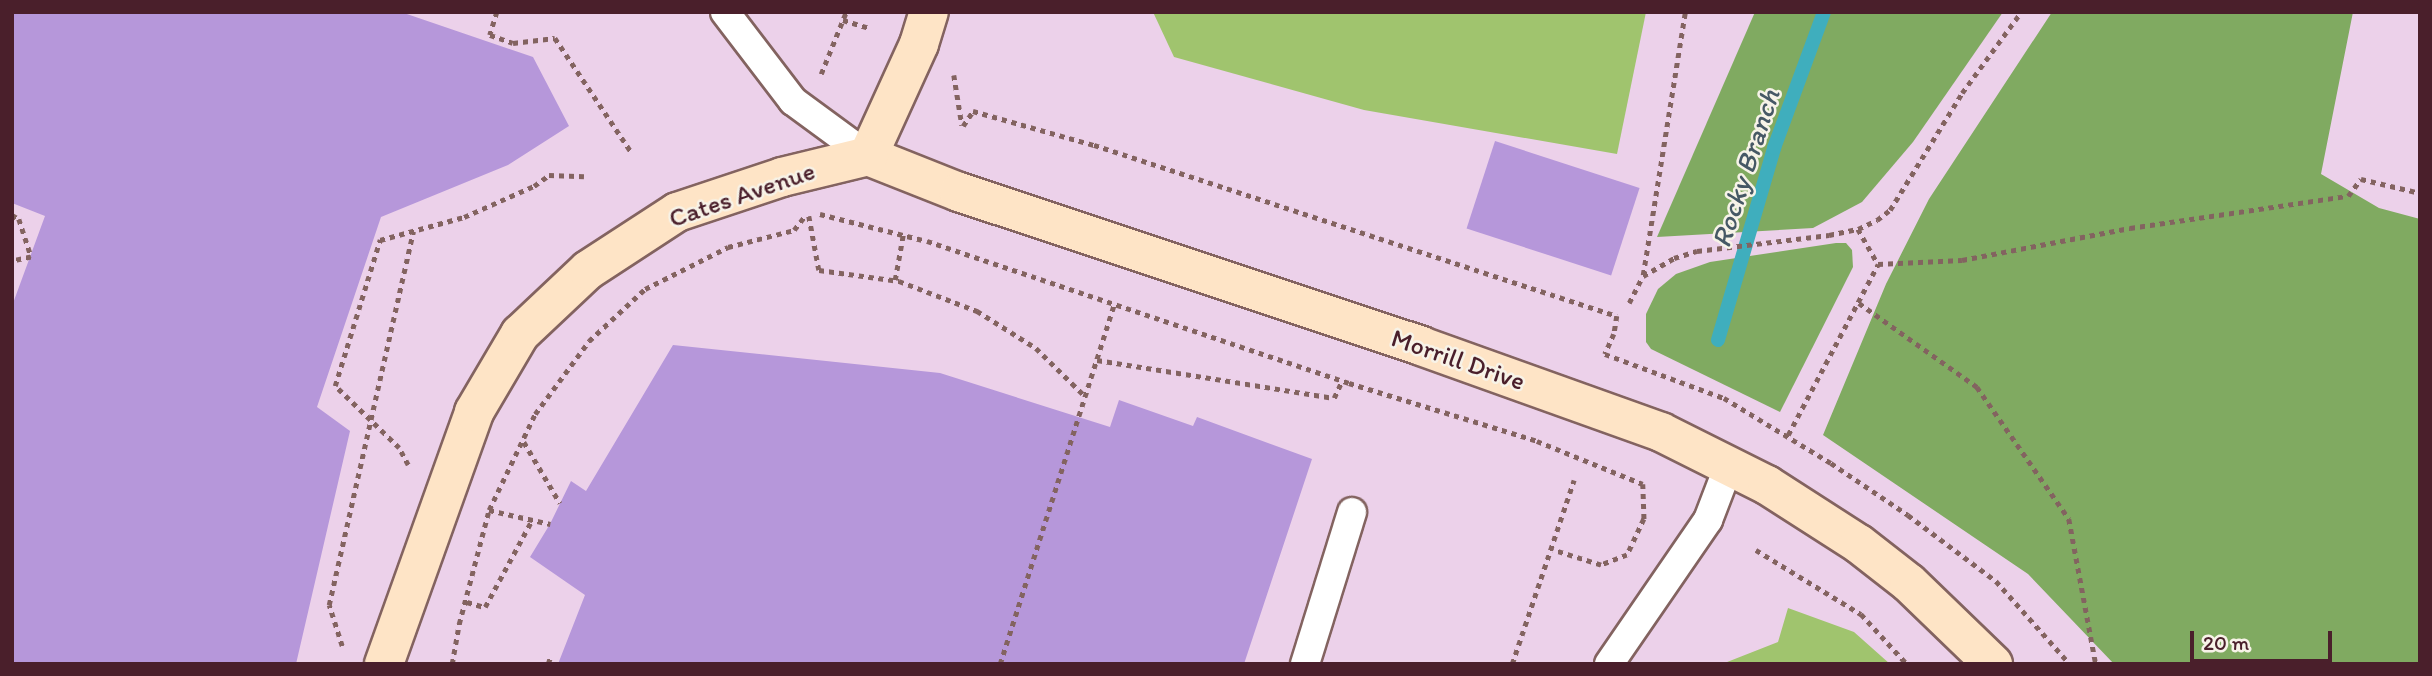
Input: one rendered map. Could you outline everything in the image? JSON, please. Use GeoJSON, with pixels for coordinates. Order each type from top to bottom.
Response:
{"type":"FeatureCollection","features":[{"type":"Feature","properties":{"kind":"street"},"geometry":{"type":"LineString","coordinates":[[868,156],[919,44],[929,12]]}},
{"type":"Feature","properties":{"kind":"street","name":"Morrill Drive"},"geometry":{"type":"LineString","coordinates":[[868,156],[959,192],[1421,346],[1661,432],[1786,497],[1859,544],[1909,583],[1993,664]]}},
{"type":"Feature","properties":{"kind":"street","name":"Cates Avenue"},"geometry":{"type":"LineString","coordinates":[[384,664],[474,412],[520,334],[587,270],[677,212],[782,177],[868,156]]}},
{"type":"Feature","properties":{"kind":"lane"},"geometry":{"type":"LineString","coordinates":[[725,12],[793,101],[868,156]]}},
{"type":"Feature","properties":{"kind":"lane"},"geometry":{"type":"LineString","coordinates":[[1609,664],[1708,520],[1729,465]]}},
{"type":"Feature","properties":{"kind":"lane"},"geometry":{"type":"LineString","coordinates":[[1306,664],[1352,512]]}},
{"type":"Feature","properties":{"kind":"path"},"geometry":{"type":"LineString","coordinates":[[497,12],[490,35],[513,43],[555,38],[632,153]]}},
{"type":"Feature","properties":{"kind":"path"},"geometry":{"type":"LineString","coordinates":[[818,81],[846,12]]}},
{"type":"Feature","properties":{"kind":"path"},"geometry":{"type":"LineString","coordinates":[[1629,303],[1643,276],[1685,12]]}},
{"type":"Feature","properties":{"kind":"path"},"geometry":{"type":"LineString","coordinates":[[1643,276],[1674,258],[1697,251],[1801,239],[1858,229],[1890,210],[1962,93],[2021,12]]}},
{"type":"Feature","properties":{"kind":"path"},"geometry":{"type":"LineString","coordinates":[[843,20],[870,28]]}},
{"type":"Feature","properties":{"kind":"path"},"geometry":{"type":"LineString","coordinates":[[953,65],[963,126],[973,111],[1094,145],[1617,316],[1614,334],[1605,354],[1724,398],[1788,435],[1909,515],[1996,581],[2070,664]]}},
{"type":"Feature","properties":{"kind":"path"},"geometry":{"type":"LineString","coordinates":[[410,470],[399,448],[335,386],[380,240],[478,212],[534,186],[549,175],[584,176]]}},
{"type":"Feature","properties":{"kind":"path"},"geometry":{"type":"LineString","coordinates":[[1878,264],[1962,260],[2130,228],[2348,196],[2361,179],[2420,193]]}},
{"type":"Feature","properties":{"kind":"path"},"geometry":{"type":"LineString","coordinates":[[808,211],[902,235],[1342,381],[1537,441],[1643,484],[1644,519],[1627,555],[1601,565],[1553,550]]}},
{"type":"Feature","properties":{"kind":"path"},"geometry":{"type":"LineString","coordinates":[[808,211],[819,270],[895,280],[934,292],[977,311],[1036,348],[1086,396]]}},
{"type":"Feature","properties":{"kind":"path"},"geometry":{"type":"LineString","coordinates":[[452,664],[489,510],[535,414],[589,341],[645,289],[728,247],[794,230],[808,211]]}},
{"type":"Feature","properties":{"kind":"path"},"geometry":{"type":"LineString","coordinates":[[12,215],[19,219],[31,257],[12,261]]}},
{"type":"Feature","properties":{"kind":"path"},"geometry":{"type":"LineString","coordinates":[[1858,229],[1878,264]]}},
{"type":"Feature","properties":{"kind":"path"},"geometry":{"type":"LineString","coordinates":[[346,656],[329,605],[413,231]]}},
{"type":"Feature","properties":{"kind":"path"},"geometry":{"type":"LineString","coordinates":[[895,280],[902,235]]}},
{"type":"Feature","properties":{"kind":"path"},"geometry":{"type":"LineString","coordinates":[[1788,435],[1878,264]]}},
{"type":"Feature","properties":{"kind":"path"},"geometry":{"type":"LineString","coordinates":[[1859,303],[1977,387],[2069,519],[2096,664]]}},
{"type":"Feature","properties":{"kind":"path"},"geometry":{"type":"LineString","coordinates":[[1000,664],[1114,304]]}},
{"type":"Feature","properties":{"kind":"path"},"geometry":{"type":"LineString","coordinates":[[347,316],[355,319]]}},
{"type":"Feature","properties":{"kind":"path"},"geometry":{"type":"LineString","coordinates":[[1097,360],[1334,398],[1342,381]]}},
{"type":"Feature","properties":{"kind":"path"},"geometry":{"type":"LineString","coordinates":[[524,441],[560,503]]}},
{"type":"Feature","properties":{"kind":"path"},"geometry":{"type":"LineString","coordinates":[[1512,664],[1553,550],[1574,480]]}},
{"type":"Feature","properties":{"kind":"path"},"geometry":{"type":"LineString","coordinates":[[489,510],[550,524]]}},
{"type":"Feature","properties":{"kind":"path"},"geometry":{"type":"LineString","coordinates":[[467,602],[485,607],[532,520]]}},
{"type":"Feature","properties":{"kind":"path"},"geometry":{"type":"LineString","coordinates":[[1756,550],[1861,614],[1908,664]]}},
{"type":"Feature","properties":{"kind":"shaded area"},"geometry":{"type":"Polygon","coordinates":[[[12,12],[2420,12],[2420,664],[12,664],[12,12]]]}},
{"type":"Feature","properties":{"kind":"green space"},"geometry":{"type":"Polygon","coordinates":[[[1153,12],[1646,12],[1617,154],[1364,110],[1174,57],[1153,12]]]}},
{"type":"Feature","properties":{"kind":"green space"},"geometry":{"type":"Polygon","coordinates":[[[1755,12],[2003,12],[1913,142],[1862,202],[1813,228],[1657,237],[1755,12]]]}},
{"type":"Feature","properties":{"kind":"green space"},"geometry":{"type":"Polygon","coordinates":[[[2052,12],[2353,12],[2321,174],[2379,208],[2420,219],[2420,664],[2114,664],[2028,574],[1823,435],[1886,284],[1929,199],[2052,12]]]}},
{"type":"Feature","properties":{"kind":"green space"},"geometry":{"type":"Polygon","coordinates":[[[1846,243],[1852,250],[1853,267],[1780,412],[1651,349],[1646,342],[1646,314],[1658,289],[1676,274],[1710,262],[1846,243]]]}},
{"type":"Feature","properties":{"kind":"green space"},"geometry":{"type":"Polygon","coordinates":[[[1788,608],[1854,632],[1890,664],[1722,664],[1778,642],[1788,608]]]}},
{"type":"Feature","properties":{"kind":"building"},"geometry":{"type":"Polygon","coordinates":[[[12,12],[401,12],[533,57],[569,126],[508,165],[381,217],[317,407],[350,431],[296,664],[12,664],[12,306],[45,216],[12,203],[12,12]]]}},
{"type":"Feature","properties":{"kind":"building"},"geometry":{"type":"Polygon","coordinates":[[[1495,141],[1640,188],[1611,275],[1467,228],[1495,141]]]}},
{"type":"Feature","properties":{"kind":"building"},"geometry":{"type":"Polygon","coordinates":[[[673,345],[940,373],[1110,427],[1119,400],[1193,426],[1197,417],[1312,459],[1244,664],[558,664],[585,595],[530,557],[571,481],[586,491],[673,345]]]}},
{"type":"Feature","properties":{"kind":"waterway","name":"Rocky Branch"},"geometry":{"type":"LineString","coordinates":[[1718,340],[1774,148],[1824,12]]}}]}
